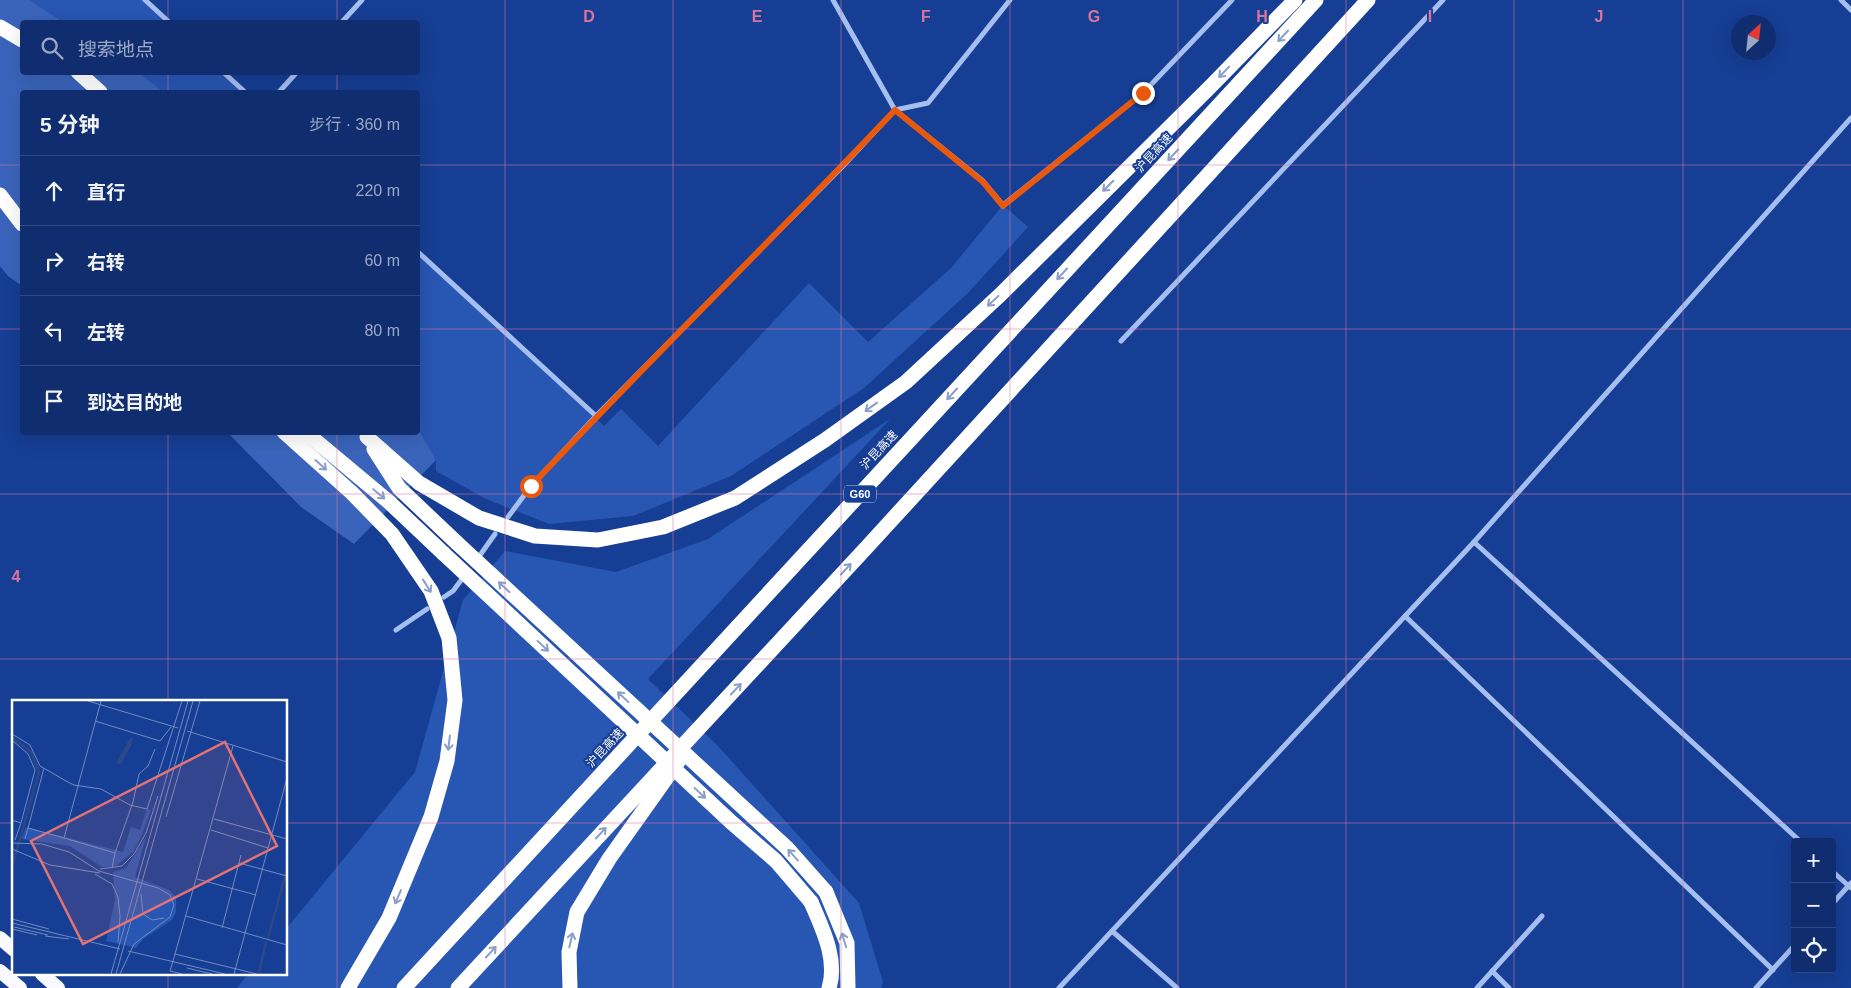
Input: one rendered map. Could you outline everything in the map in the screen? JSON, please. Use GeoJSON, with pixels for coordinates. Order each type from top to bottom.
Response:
{"type":"FeatureCollection","features":[{"type":"Feature","properties":{"kind":"highway"},"geometry":{"type":"LineString","coordinates":[[366,435],[419,483],[479,518],[535,536],[598,540],[663,527],[735,498],[825,440],[906,382],[1000,295],[1210,88],[1295,0]]}},
{"type":"Feature","properties":{"kind":"highway","name":"沪昆高速"},"geometry":{"type":"LineString","coordinates":[[404,988],[1316,0]]}},
{"type":"Feature","properties":{"kind":"highway"},"geometry":{"type":"LineString","coordinates":[[458,988],[714,713],[1368,0]]}},
{"type":"Feature","properties":{"kind":"highway"},"geometry":{"type":"LineString","coordinates":[[0,27],[20,39]]}},
{"type":"Feature","properties":{"kind":"highway"},"geometry":{"type":"LineString","coordinates":[[81,75],[98,90]]}},
{"type":"Feature","properties":{"kind":"highway"},"geometry":{"type":"LineString","coordinates":[[0,195],[20,221]]}},
{"type":"Feature","properties":{"kind":"highway"},"geometry":{"type":"LineString","coordinates":[[287,435],[352,493],[392,534],[431,591],[449,638],[455,700],[444,770],[431,817],[389,918],[348,988]]}},
{"type":"Feature","properties":{"kind":"highway"},"geometry":{"type":"LineString","coordinates":[[308,435],[389,502],[731,822],[776,861],[811,902],[827,940],[833,977],[829,988]]}},
{"type":"Feature","properties":{"kind":"highway"},"geometry":{"type":"LineString","coordinates":[[366,435],[391,478],[399,488],[787,848],[826,892],[847,943],[848,988]]}},
{"type":"Feature","properties":{"kind":"highway"},"geometry":{"type":"LineString","coordinates":[[570,988],[569,952],[578,912],[609,859],[714,713]]}},
{"type":"Feature","properties":{"kind":"highway"},"geometry":{"type":"LineString","coordinates":[[0,938],[12,948]]}},
{"type":"Feature","properties":{"kind":"highway"},"geometry":{"type":"LineString","coordinates":[[0,971],[20,988]]}},
{"type":"Feature","properties":{"kind":"highway"},"geometry":{"type":"LineString","coordinates":[[44,976],[58,988]]}},
{"type":"Feature","properties":{"kind":"street"},"geometry":{"type":"LineString","coordinates":[[145,0],[167,20]]}},
{"type":"Feature","properties":{"kind":"street"},"geometry":{"type":"LineString","coordinates":[[344,20],[362,0]]}},
{"type":"Feature","properties":{"kind":"street"},"geometry":{"type":"LineString","coordinates":[[833,0],[895,110],[983,182],[1003,206],[1143,93],[1232,0]]}},
{"type":"Feature","properties":{"kind":"street"},"geometry":{"type":"LineString","coordinates":[[508,517],[531,486],[596,416],[843,166],[895,110],[928,103],[1010,0]]}},
{"type":"Feature","properties":{"kind":"street"},"geometry":{"type":"LineString","coordinates":[[1121,341],[1443,0]]}},
{"type":"Feature","properties":{"kind":"street"},"geometry":{"type":"LineString","coordinates":[[1841,0],[1851,10]]}},
{"type":"Feature","properties":{"kind":"street"},"geometry":{"type":"LineString","coordinates":[[227,75],[243,90]]}},
{"type":"Feature","properties":{"kind":"street"},"geometry":{"type":"LineString","coordinates":[[281,90],[294,75]]}},
{"type":"Feature","properties":{"kind":"street"},"geometry":{"type":"LineString","coordinates":[[1059,988],[1474,542],[1851,118]]}},
{"type":"Feature","properties":{"kind":"street"},"geometry":{"type":"LineString","coordinates":[[420,254],[596,416]]}},
{"type":"Feature","properties":{"kind":"street"},"geometry":{"type":"LineString","coordinates":[[474,563],[495,534]]}},
{"type":"Feature","properties":{"kind":"street"},"geometry":{"type":"LineString","coordinates":[[1474,542],[1797,838]]}},
{"type":"Feature","properties":{"kind":"street"},"geometry":{"type":"LineString","coordinates":[[444,597],[453,591],[469,570]]}},
{"type":"Feature","properties":{"kind":"street"},"geometry":{"type":"LineString","coordinates":[[396,630],[427,609]]}},
{"type":"Feature","properties":{"kind":"street"},"geometry":{"type":"LineString","coordinates":[[1405,616],[1773,970]]}},
{"type":"Feature","properties":{"kind":"street"},"geometry":{"type":"LineString","coordinates":[[1836,874],[1850,885],[1836,900]]}},
{"type":"Feature","properties":{"kind":"street"},"geometry":{"type":"LineString","coordinates":[[1477,988],[1542,916]]}},
{"type":"Feature","properties":{"kind":"street"},"geometry":{"type":"LineString","coordinates":[[1112,931],[1177,988]]}},
{"type":"Feature","properties":{"kind":"street"},"geometry":{"type":"LineString","coordinates":[[1756,988],[1791,950]]}},
{"type":"Feature","properties":{"kind":"street"},"geometry":{"type":"LineString","coordinates":[[1492,971],[1509,988]]}},
{"type":"Feature","properties":{"kind":"shaded area"},"geometry":{"type":"Polygon","coordinates":[[[30,0],[144,0],[166,20],[60,20],[30,0]]]}},
{"type":"Feature","properties":{"kind":"shaded area"},"geometry":{"type":"Polygon","coordinates":[[[141,75],[224,75],[242,90],[160,90],[141,75]]]}},
{"type":"Feature","properties":{"kind":"shaded area"},"geometry":{"type":"Polygon","coordinates":[[[1003,205],[1028,227],[968,293],[864,388],[731,476],[633,516],[549,524],[486,499],[436,471],[436,460],[420,432],[420,255],[604,426],[621,409],[658,446],[809,283],[868,342],[951,268],[1003,205]]]}},
{"type":"Feature","properties":{"kind":"shaded area"},"geometry":{"type":"Polygon","coordinates":[[[890,419],[648,679],[718,746],[859,903],[883,982],[881,988],[237,988],[246,976],[288,976],[288,927],[415,772],[463,600],[505,551],[616,572],[708,539],[890,419]]]}},
{"type":"Feature","properties":{"kind":"building"},"geometry":{"type":"Polygon","coordinates":[[[0,0],[30,0],[60,20],[20,20],[20,75],[142,75],[160,90],[20,90],[20,285],[8,276],[0,266],[0,0]]]}},
{"type":"Feature","properties":{"kind":"building"},"geometry":{"type":"Polygon","coordinates":[[[420,432],[436,460],[354,544],[301,507],[230,435],[420,435],[420,432]]]}},
{"type":"Feature","properties":{"kind":"route"},"geometry":{"type":"LineString","coordinates":[[531,486],[596,416],[843,166],[895,110],[983,182],[1003,206],[1143,93]]}}]}
